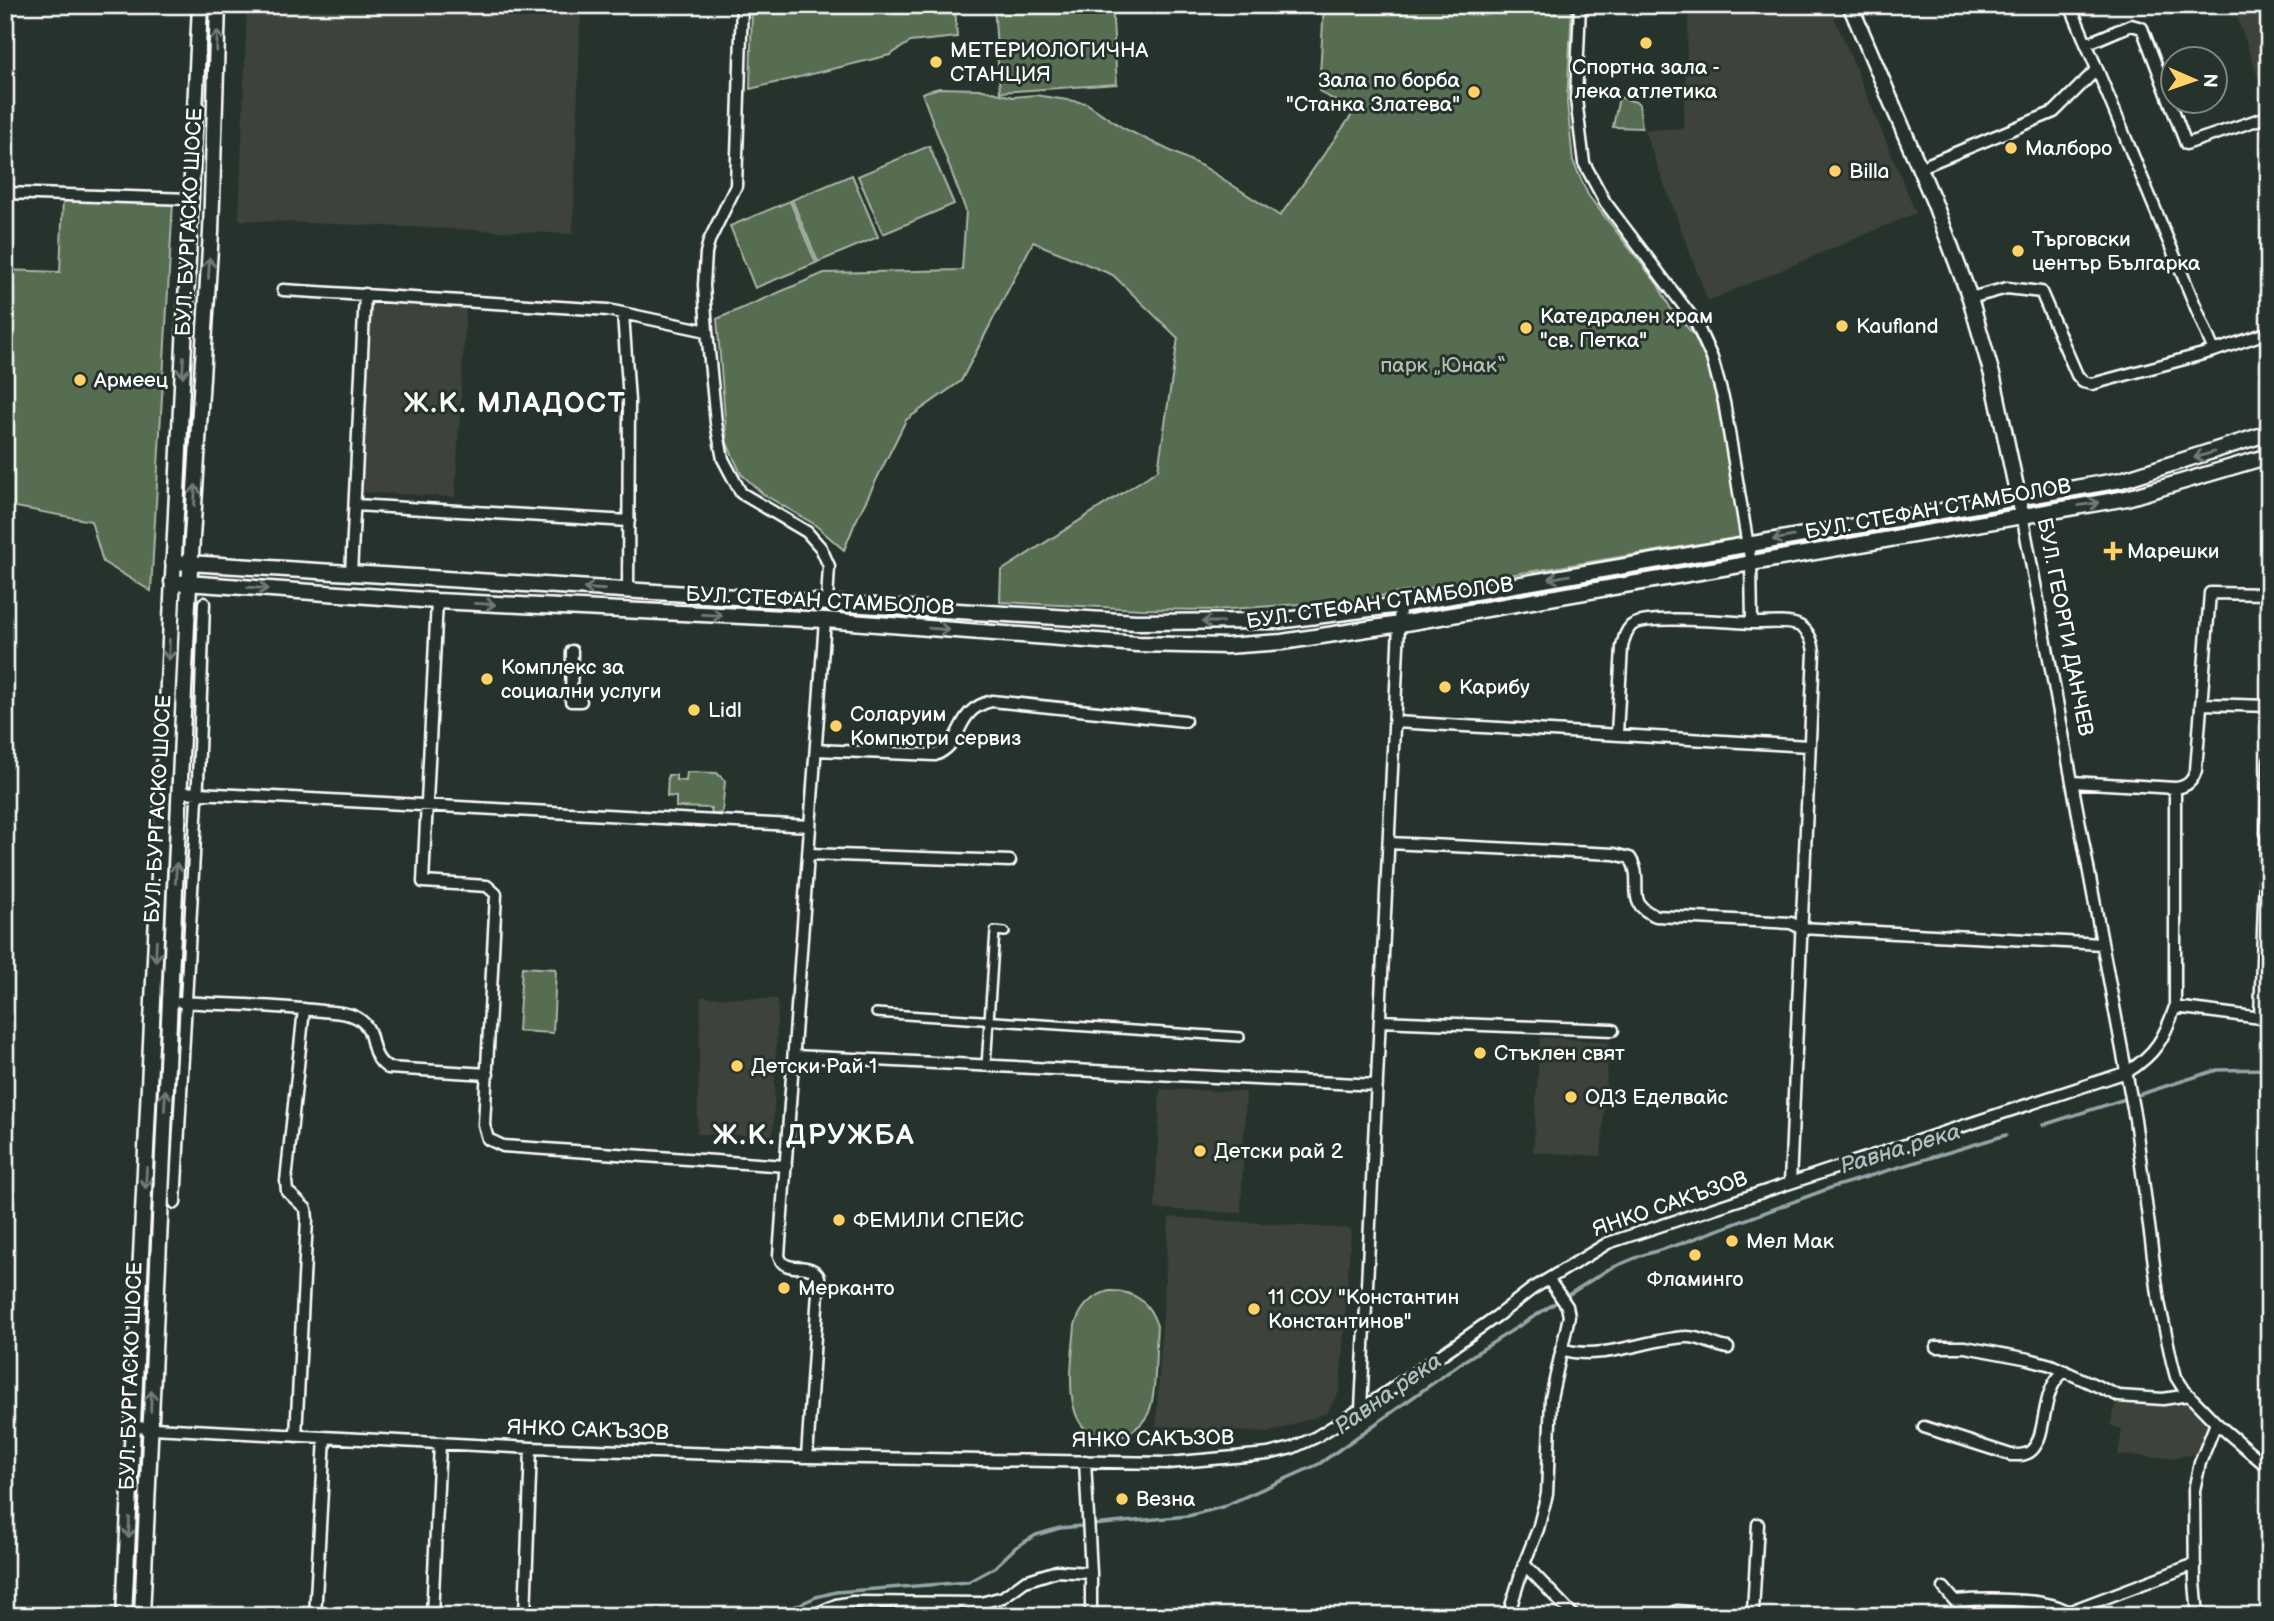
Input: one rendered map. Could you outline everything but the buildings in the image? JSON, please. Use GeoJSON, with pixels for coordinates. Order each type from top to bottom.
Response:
{"type":"FeatureCollection","features":[{"type":"Feature","properties":{"kind":"main road","name":"БУЛ. БУРГАСКО ШОСЕ"},"geometry":{"type":"LineString","coordinates":[[124,1616],[200,5]]}},
{"type":"Feature","properties":{"kind":"main road","name":"БУЛ. БУРГАСКО ШОСЕ"},"geometry":{"type":"LineString","coordinates":[[142,1616],[179,792],[212,219],[219,5]]}},
{"type":"Feature","properties":{"kind":"main road","name":"БУЛ. ГЕОРГИ ДАНЧЕВ"},"geometry":{"type":"LineString","coordinates":[[1850,5],[1970,298],[1993,378],[2022,514]]}},
{"type":"Feature","properties":{"kind":"main road","name":"БУЛ. СТЕФАН СТАМБОЛОВ"},"geometry":{"type":"LineString","coordinates":[[173,562],[1136,622],[1278,621],[1400,605],[2122,480],[2269,433]]}},
{"type":"Feature","properties":{"kind":"main road","name":"БУЛ. СТЕФАН СТАМБОЛОВ"},"geometry":{"type":"LineString","coordinates":[[172,582],[437,601],[825,620],[1137,644],[1226,646],[1282,642],[1400,624],[2022,514],[2127,498],[2269,456]]}},
{"type":"Feature","properties":{"kind":"main road"},"geometry":{"type":"LineString","coordinates":[[825,620],[827,601]]}},
{"type":"Feature","properties":{"kind":"street"},"geometry":{"type":"LineString","coordinates":[[742,5],[736,186],[709,240],[704,285],[716,424],[723,459],[730,477],[741,493],[807,532],[821,548],[829,566],[827,601]]}},
{"type":"Feature","properties":{"kind":"street"},"geometry":{"type":"LineString","coordinates":[[1580,5],[1576,99],[1584,163],[1605,202],[1670,285],[1700,330],[1721,387],[1751,564],[1752,623]]}},
{"type":"Feature","properties":{"kind":"street"},"geometry":{"type":"LineString","coordinates":[[2070,5],[2214,351]]}},
{"type":"Feature","properties":{"kind":"street"},"geometry":{"type":"LineString","coordinates":[[2086,44],[2130,25],[2142,28],[2186,144],[2269,116]]}},
{"type":"Feature","properties":{"kind":"street"},"geometry":{"type":"LineString","coordinates":[[1919,168],[2054,112],[2097,69]]}},
{"type":"Feature","properties":{"kind":"street"},"geometry":{"type":"LineString","coordinates":[[5,192],[190,199]]}},
{"type":"Feature","properties":{"kind":"street"},"geometry":{"type":"LineString","coordinates":[[1970,298],[2007,288],[2041,292],[2077,375],[2084,382],[2092,384],[2214,351],[2269,332]]}},
{"type":"Feature","properties":{"kind":"street"},"geometry":{"type":"LineString","coordinates":[[283,290],[608,310],[707,331]]}},
{"type":"Feature","properties":{"kind":"street"},"geometry":{"type":"LineString","coordinates":[[351,574],[365,294]]}},
{"type":"Feature","properties":{"kind":"street"},"geometry":{"type":"LineString","coordinates":[[623,313],[629,401],[628,592]]}},
{"type":"Feature","properties":{"kind":"street"},"geometry":{"type":"LineString","coordinates":[[355,505],[629,521]]}},
{"type":"Feature","properties":{"kind":"street","name":"БУЛ. ГЕОРГИ ДАНЧЕВ"},"geometry":{"type":"LineString","coordinates":[[2022,514],[2127,1072],[2159,1302],[2176,1377],[2216,1423],[2269,1468]]}},
{"type":"Feature","properties":{"kind":"street"},"geometry":{"type":"LineString","coordinates":[[2072,782],[2175,788],[2186,785],[2195,776],[2210,593],[2269,594]]}},
{"type":"Feature","properties":{"kind":"street"},"geometry":{"type":"LineString","coordinates":[[437,601],[423,882],[487,886],[496,894],[484,1130],[488,1139],[497,1145],[786,1166]]}},
{"type":"Feature","properties":{"kind":"street"},"geometry":{"type":"LineString","coordinates":[[175,1203],[197,792],[204,603]]}},
{"type":"Feature","properties":{"kind":"street"},"geometry":{"type":"LineString","coordinates":[[1361,1409],[1400,605]]}},
{"type":"Feature","properties":{"kind":"street"},"geometry":{"type":"LineString","coordinates":[[1617,733],[1622,646],[1631,625],[1650,619],[1798,625],[1807,629],[1812,638],[1814,652],[1790,1183]]}},
{"type":"Feature","properties":{"kind":"street"},"geometry":{"type":"LineString","coordinates":[[807,1457],[819,1277],[814,1269],[786,1266],[779,1259],[825,620]]}},
{"type":"Feature","properties":{"kind":"street"},"geometry":{"type":"LineString","coordinates":[[572,651],[570,701],[581,701]]}},
{"type":"Feature","properties":{"kind":"street"},"geometry":{"type":"LineString","coordinates":[[816,751],[935,755],[947,751],[976,704],[992,701],[1185,721]]}},
{"type":"Feature","properties":{"kind":"street"},"geometry":{"type":"LineString","coordinates":[[2201,704],[2269,706]]}},
{"type":"Feature","properties":{"kind":"street"},"geometry":{"type":"LineString","coordinates":[[1395,722],[1809,746]]}},
{"type":"Feature","properties":{"kind":"street"},"geometry":{"type":"LineString","coordinates":[[2175,1007],[2264,1018],[2269,761]]}},
{"type":"Feature","properties":{"kind":"street"},"geometry":{"type":"LineString","coordinates":[[2127,1072],[2145,1060],[2157,1047],[2175,1007],[2175,788]]}},
{"type":"Feature","properties":{"kind":"street"},"geometry":{"type":"LineString","coordinates":[[179,792],[810,826]]}},
{"type":"Feature","properties":{"kind":"street"},"geometry":{"type":"LineString","coordinates":[[1389,844],[1630,858],[1636,867],[1637,900],[1640,908],[1656,916],[1791,923],[1801,928],[2102,944]]}},
{"type":"Feature","properties":{"kind":"street"},"geometry":{"type":"LineString","coordinates":[[808,854],[1010,861]]}},
{"type":"Feature","properties":{"kind":"street"},"geometry":{"type":"LineString","coordinates":[[986,1066],[995,931],[1006,932]]}},
{"type":"Feature","properties":{"kind":"street"},"geometry":{"type":"LineString","coordinates":[[170,1002],[304,1009],[357,1017],[366,1025],[378,1061],[387,1068],[488,1074]]}},
{"type":"Feature","properties":{"kind":"street"},"geometry":{"type":"LineString","coordinates":[[296,1436],[307,1219],[306,1209],[287,1191],[286,1181],[304,1009]]}},
{"type":"Feature","properties":{"kind":"street"},"geometry":{"type":"LineString","coordinates":[[876,1013],[1240,1037]]}},
{"type":"Feature","properties":{"kind":"street"},"geometry":{"type":"LineString","coordinates":[[1380,1021],[1613,1031]]}},
{"type":"Feature","properties":{"kind":"street"},"geometry":{"type":"LineString","coordinates":[[794,1056],[1377,1085]]}},
{"type":"Feature","properties":{"kind":"street","name":"ЯНКО САКЪЗОВ"},"geometry":{"type":"LineString","coordinates":[[134,1427],[531,1448],[807,1457],[1168,1463],[1268,1454],[1292,1448],[1316,1437],[1497,1316],[1532,1289],[1608,1243],[2127,1072]]}},
{"type":"Feature","properties":{"kind":"street"},"geometry":{"type":"LineString","coordinates":[[1508,1616],[1547,1494],[1551,1398],[1569,1316],[1564,1302],[1549,1280]]}},
{"type":"Feature","properties":{"kind":"street"},"geometry":{"type":"LineString","coordinates":[[1562,1349],[1590,1352],[1686,1337],[1728,1348]]}},
{"type":"Feature","properties":{"kind":"street"},"geometry":{"type":"LineString","coordinates":[[1936,1347],[1976,1349],[2029,1359],[2066,1371],[2119,1396],[2163,1399],[2189,1395]]}},
{"type":"Feature","properties":{"kind":"street"},"geometry":{"type":"LineString","coordinates":[[1924,1427],[2011,1455],[2024,1455],[2032,1450],[2036,1441],[2057,1377],[2066,1371]]}},
{"type":"Feature","properties":{"kind":"street"},"geometry":{"type":"LineString","coordinates":[[2198,1616],[2194,1490],[2200,1463],[2216,1423]]}},
{"type":"Feature","properties":{"kind":"street"},"geometry":{"type":"LineString","coordinates":[[315,1616],[325,1437]]}},
{"type":"Feature","properties":{"kind":"street"},"geometry":{"type":"LineString","coordinates":[[432,1616],[440,1443]]}},
{"type":"Feature","properties":{"kind":"street"},"geometry":{"type":"LineString","coordinates":[[525,1616],[531,1448]]}},
{"type":"Feature","properties":{"kind":"street"},"geometry":{"type":"LineString","coordinates":[[1086,1461],[1093,1614]]}},
{"type":"Feature","properties":{"kind":"street"},"geometry":{"type":"LineString","coordinates":[[1666,1616],[1677,1612],[1739,1616],[1754,1611],[1758,1524]]}},
{"type":"Feature","properties":{"kind":"street"},"geometry":{"type":"LineString","coordinates":[[1524,1564],[1574,1616]]}},
{"type":"Feature","properties":{"kind":"street"},"geometry":{"type":"LineString","coordinates":[[1944,1588],[1955,1601],[2036,1602],[2060,1606],[2064,1614],[2195,1564]]}},
{"type":"Feature","properties":{"kind":"street"},"geometry":{"type":"LineString","coordinates":[[811,1616],[836,1605],[852,1602],[981,1603],[1003,1597],[1025,1581],[1057,1571],[1091,1573]]}},
{"type":"Feature","properties":{"kind":"shaded area"},"geometry":{"type":"Polygon","coordinates":[[[247,5],[581,5],[573,234],[239,220],[247,5]]]}},
{"type":"Feature","properties":{"kind":"shaded area"},"geometry":{"type":"Polygon","coordinates":[[[1689,5],[1829,5],[1916,213],[1708,301],[1644,130],[1683,128],[1689,5]]]}},
{"type":"Feature","properties":{"kind":"shaded area"},"geometry":{"type":"Polygon","coordinates":[[[2233,5],[2269,5],[2269,103],[2267,103],[2233,5]]]}},
{"type":"Feature","properties":{"kind":"shaded area"},"geometry":{"type":"Polygon","coordinates":[[[370,302],[466,307],[455,497],[359,492],[370,302]]]}},
{"type":"Feature","properties":{"kind":"shaded area","name":"Детски Рай 1"},"geometry":{"type":"Polygon","coordinates":[[[701,997],[778,999],[773,1136],[697,1134],[701,997]]]}},
{"type":"Feature","properties":{"kind":"shaded area","name":"ОДЗ Еделвайс"},"geometry":{"type":"Polygon","coordinates":[[[1540,1037],[1609,1042],[1601,1156],[1533,1152],[1540,1037]]]}},
{"type":"Feature","properties":{"kind":"shaded area","name":"Детски рай 2"},"geometry":{"type":"Polygon","coordinates":[[[1160,1089],[1246,1092],[1241,1213],[1155,1209],[1160,1089]]]}},
{"type":"Feature","properties":{"kind":"shaded area","name":"11 СОУ \"Константин Константинов\""},"geometry":{"type":"Polygon","coordinates":[[[1169,1217],[1351,1229],[1340,1389],[1327,1413],[1268,1433],[1156,1426],[1169,1217]]]}},
{"type":"Feature","properties":{"kind":"shaded area"},"geometry":{"type":"Polygon","coordinates":[[[2117,1401],[2189,1403],[2210,1431],[2197,1454],[2172,1458],[2118,1455],[2122,1429],[2110,1425],[2117,1401]]]}},
{"type":"Feature","properties":{"kind":"green space"},"geometry":{"type":"Polygon","coordinates":[[[752,5],[955,5],[957,37],[910,42],[890,55],[750,89],[752,5]]]}},
{"type":"Feature","properties":{"kind":"green space"},"geometry":{"type":"Polygon","coordinates":[[[994,5],[1112,5],[1117,84],[1000,92],[994,5]]]}},
{"type":"Feature","properties":{"kind":"green space","name":"парк „Юнак“"},"geometry":{"type":"Polygon","coordinates":[[[1324,5],[1572,5],[1567,102],[1573,161],[1588,195],[1658,285],[1671,309],[1694,335],[1706,361],[1716,396],[1742,537],[1357,600],[1215,610],[1000,602],[1001,571],[1158,470],[1178,338],[1113,275],[1033,242],[961,381],[906,420],[844,550],[814,524],[763,494],[741,474],[727,443],[717,319],[824,273],[962,270],[966,211],[922,93],[939,88],[979,89],[1013,97],[1035,95],[1086,103],[1123,128],[1206,168],[1280,216],[1354,112],[1319,91],[1324,5]]]}},
{"type":"Feature","properties":{"kind":"green space"},"geometry":{"type":"Polygon","coordinates":[[[1619,97],[1639,103],[1642,128],[1613,127],[1619,97]]]}},
{"type":"Feature","properties":{"kind":"green space"},"geometry":{"type":"Polygon","coordinates":[[[929,146],[954,204],[883,234],[858,176],[929,146]]]}},
{"type":"Feature","properties":{"kind":"green space"},"geometry":{"type":"Polygon","coordinates":[[[852,175],[878,237],[818,262],[792,200],[852,175]]]}},
{"type":"Feature","properties":{"kind":"green space"},"geometry":{"type":"Polygon","coordinates":[[[63,198],[173,202],[151,591],[103,562],[91,521],[5,505],[5,270],[60,272],[63,198]]]}},
{"type":"Feature","properties":{"kind":"green space"},"geometry":{"type":"Polygon","coordinates":[[[790,201],[816,263],[755,288],[730,226],[790,201]]]}},
{"type":"Feature","properties":{"kind":"green space"},"geometry":{"type":"Polygon","coordinates":[[[687,772],[717,773],[725,781],[722,813],[712,815],[711,808],[676,807],[676,797],[667,796],[668,775],[676,775],[676,780],[686,781],[687,772]]]}},
{"type":"Feature","properties":{"kind":"green space"},"geometry":{"type":"Polygon","coordinates":[[[522,967],[556,969],[553,1033],[518,1031],[522,967]]]}},
{"type":"Feature","properties":{"kind":"green space"},"geometry":{"type":"Polygon","coordinates":[[[1109,1291],[1126,1293],[1140,1300],[1150,1311],[1157,1326],[1152,1404],[1143,1421],[1135,1429],[1116,1437],[1097,1436],[1084,1427],[1076,1414],[1071,1377],[1075,1325],[1080,1313],[1087,1303],[1109,1291]]]}},
{"type":"Feature","properties":{"kind":"waterway","name":"Равна река"},"geometry":{"type":"LineString","coordinates":[[2043,1125],[2217,1070],[2269,1069]]}},
{"type":"Feature","properties":{"kind":"waterway","name":"Равна река"},"geometry":{"type":"LineString","coordinates":[[774,1616],[816,1597],[836,1592],[968,1582],[994,1568],[1016,1547],[1036,1535],[1060,1528],[1188,1516],[1222,1507],[1319,1464],[1467,1359],[1609,1269],[1833,1187],[2006,1135]]}},
{"type":"Feature","properties":{"kind":"place","name":"Спортна зала - лека атлетика"},"geometry":{"type":"Point","coordinates":[1646,43]}},
{"type":"Feature","properties":{"kind":"place","name":"МЕТЕРИОЛОГИЧНА СТАНЦИЯ"},"geometry":{"type":"Point","coordinates":[936,62]}},
{"type":"Feature","properties":{"kind":"place","name":"Зала по борба \"Станка Златева\""},"geometry":{"type":"Point","coordinates":[1474,92]}},
{"type":"Feature","properties":{"kind":"place","name":"Малборо"},"geometry":{"type":"Point","coordinates":[2011,148]}},
{"type":"Feature","properties":{"kind":"place","name":"Billa"},"geometry":{"type":"Point","coordinates":[1835,171]}},
{"type":"Feature","properties":{"kind":"place","name":"Търговски център Българка"},"geometry":{"type":"Point","coordinates":[2018,251]}},
{"type":"Feature","properties":{"kind":"place","name":"Kaufland"},"geometry":{"type":"Point","coordinates":[1842,326]}},
{"type":"Feature","properties":{"kind":"place","name":"Катедрален храм \"св. Петка\""},"geometry":{"type":"Point","coordinates":[1526,328]}},
{"type":"Feature","properties":{"kind":"place","name":"Армеец"},"geometry":{"type":"Point","coordinates":[80,380]}},
{"type":"Feature","properties":{"kind":"place","name":"Марешки"},"geometry":{"type":"Point","coordinates":[2113,551]}},
{"type":"Feature","properties":{"kind":"place","name":"Комплекс за социални услуги"},"geometry":{"type":"Point","coordinates":[487,679]}},
{"type":"Feature","properties":{"kind":"place","name":"Карибу"},"geometry":{"type":"Point","coordinates":[1445,687]}},
{"type":"Feature","properties":{"kind":"place","name":"Lidl"},"geometry":{"type":"Point","coordinates":[694,710]}},
{"type":"Feature","properties":{"kind":"place","name":"Соларуим Компютри сервиз"},"geometry":{"type":"Point","coordinates":[836,726]}},
{"type":"Feature","properties":{"kind":"place","name":"Стъклен свят"},"geometry":{"type":"Point","coordinates":[1480,1053]}},
{"type":"Feature","properties":{"kind":"place","name":"Детски Рай 1"},"geometry":{"type":"Point","coordinates":[737,1066]}},
{"type":"Feature","properties":{"kind":"place","name":"ОДЗ Еделвайс"},"geometry":{"type":"Point","coordinates":[1571,1097]}},
{"type":"Feature","properties":{"kind":"place","name":"Детски рай 2"},"geometry":{"type":"Point","coordinates":[1200,1151]}},
{"type":"Feature","properties":{"kind":"place","name":"ФЕМИЛИ СПЕЙС"},"geometry":{"type":"Point","coordinates":[839,1220]}},
{"type":"Feature","properties":{"kind":"place","name":"Мел Мак"},"geometry":{"type":"Point","coordinates":[1732,1241]}},
{"type":"Feature","properties":{"kind":"place","name":"Фламинго"},"geometry":{"type":"Point","coordinates":[1695,1255]}},
{"type":"Feature","properties":{"kind":"place","name":"Мерканто"},"geometry":{"type":"Point","coordinates":[784,1288]}},
{"type":"Feature","properties":{"kind":"place","name":"11 СОУ \"Константин Константинов\""},"geometry":{"type":"Point","coordinates":[1254,1309]}},
{"type":"Feature","properties":{"kind":"place","name":"Везна"},"geometry":{"type":"Point","coordinates":[1122,1499]}},
{"type":"Feature","properties":{"kind":"district","name":"Ж.К. МЛАДОСТ"},"geometry":{"type":"Point","coordinates":[515,403]}},
{"type":"Feature","properties":{"kind":"district","name":"Ж.К. ДРУЖБА"},"geometry":{"type":"Point","coordinates":[814,1135]}}]}
